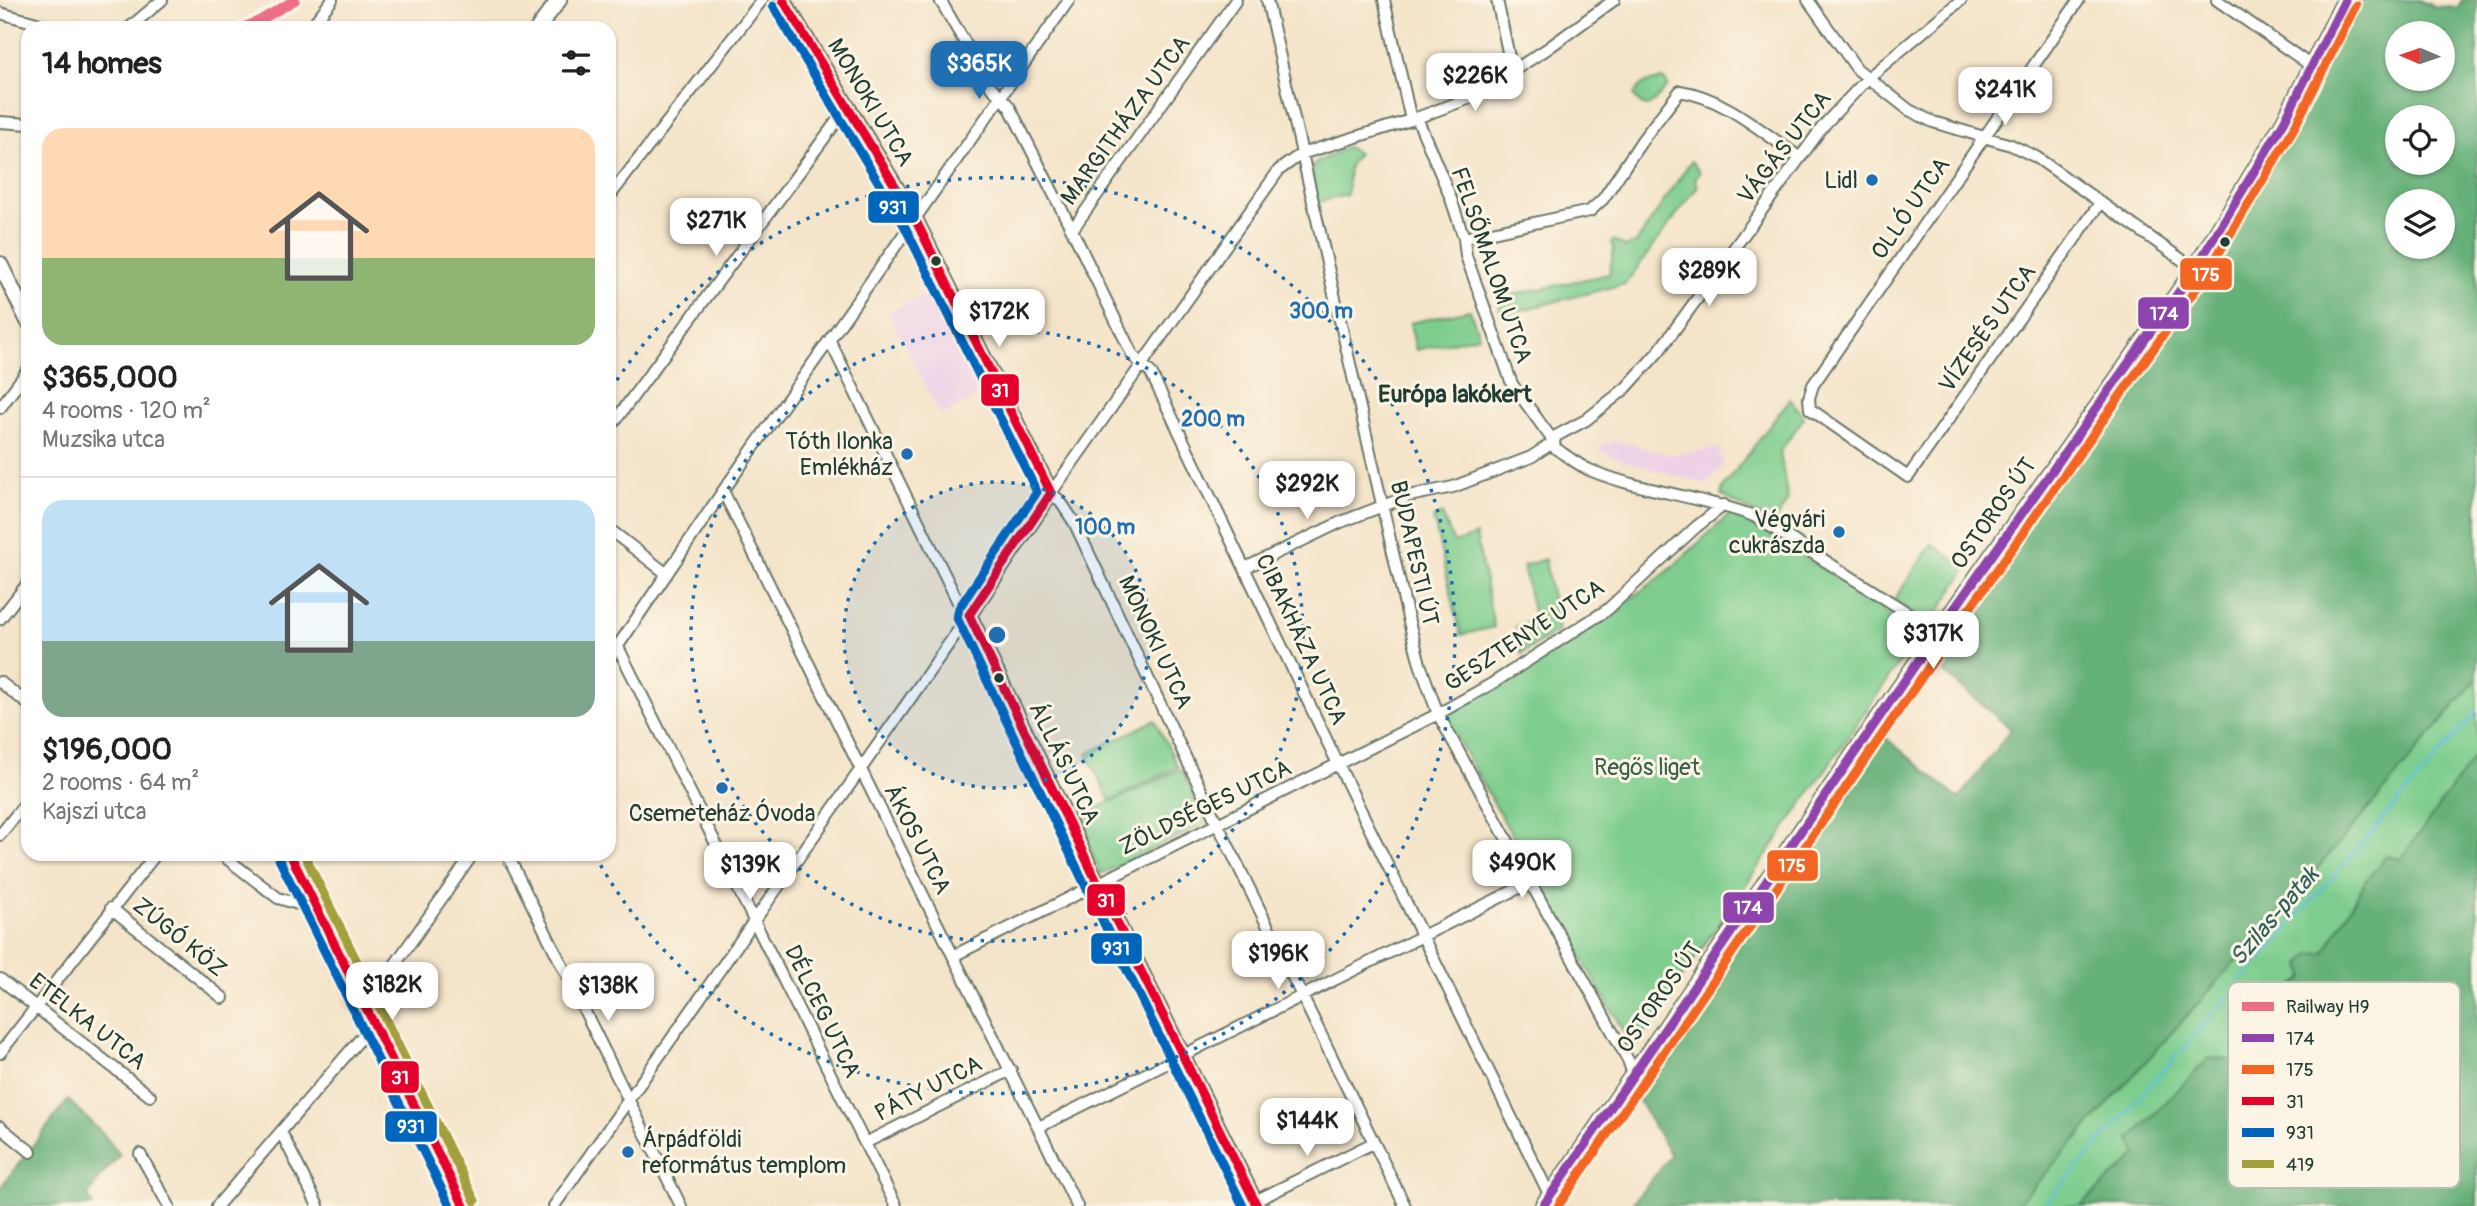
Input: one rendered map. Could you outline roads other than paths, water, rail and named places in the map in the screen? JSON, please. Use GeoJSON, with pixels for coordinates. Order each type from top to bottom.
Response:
{"type":"FeatureCollection","features":[{"type":"Feature","properties":{"kind":"main road","name":"OSTOROS ÚT"},"geometry":{"type":"LineString","coordinates":[[1546,1201],[1938,632],[2195,268],[2260,163],[2313,67],[2344,0]]}},
{"type":"Feature","properties":{"kind":"street"},"geometry":{"type":"LineString","coordinates":[[137,21],[162,0]]}},
{"type":"Feature","properties":{"kind":"street"},"geometry":{"type":"LineString","coordinates":[[316,21],[332,0]]}},
{"type":"Feature","properties":{"kind":"street"},"geometry":{"type":"LineString","coordinates":[[543,21],[559,0]]}},
{"type":"Feature","properties":{"kind":"street"},"geometry":{"type":"LineString","coordinates":[[616,188],[762,0]]}},
{"type":"Feature","properties":{"kind":"street","name":"MONOKI UTCA"},"geometry":{"type":"LineString","coordinates":[[783,0],[915,219],[1051,493],[1060,500],[1074,522],[1405,1206]]}},
{"type":"Feature","properties":{"kind":"street","name":"CIBAKHÁZA UTCA"},"geometry":{"type":"LineString","coordinates":[[940,0],[991,87],[1009,106],[1133,356],[1150,373],[1422,936],[1546,1201]]}},
{"type":"Feature","properties":{"kind":"street"},"geometry":{"type":"LineString","coordinates":[[616,649],[723,491],[1069,0]]}},
{"type":"Feature","properties":{"kind":"street","name":"MARGITHÁZA UTCA"},"geometry":{"type":"LineString","coordinates":[[1072,230],[1237,0]]}},
{"type":"Feature","properties":{"kind":"street","name":"BUDAPESTI ÚT"},"geometry":{"type":"LineString","coordinates":[[1267,0],[1406,614],[1420,664],[1438,714],[1628,1060],[1633,1074]]}},
{"type":"Feature","properties":{"kind":"street","name":"FELSŐMALOM UTCA"},"geometry":{"type":"LineString","coordinates":[[1384,0],[1414,119],[1450,196],[1464,238],[1466,256],[1503,362],[1524,403],[1554,442],[1555,448],[1589,470],[1637,486],[1724,505],[1754,516],[1938,632]]}},
{"type":"Feature","properties":{"kind":"street"},"geometry":{"type":"LineString","coordinates":[[1497,0],[1512,71]]}},
{"type":"Feature","properties":{"kind":"street"},"geometry":{"type":"LineString","coordinates":[[554,1206],[1279,170],[1301,153],[1414,119],[1470,98],[1547,49],[1614,0]]}},
{"type":"Feature","properties":{"kind":"street"},"geometry":{"type":"LineString","coordinates":[[1808,0],[1857,69],[1909,110],[1933,122],[2011,145],[2036,157],[2195,268]]}},
{"type":"Feature","properties":{"kind":"street","name":"VÁGÁS UTCA"},"geometry":{"type":"LineString","coordinates":[[1245,568],[1341,522],[1409,496],[1493,473],[1531,457],[1554,442],[1556,436],[1586,420],[1626,388],[1660,351],[1824,125],[1868,78],[1961,0]]}},
{"type":"Feature","properties":{"kind":"street","name":"OLLÓ UTCA"},"geometry":{"type":"LineString","coordinates":[[1908,477],[1810,409],[1809,398],[1813,386],[2079,0]]}},
{"type":"Feature","properties":{"kind":"street"},"geometry":{"type":"LineString","coordinates":[[2217,0],[2313,67]]}},
{"type":"Feature","properties":{"kind":"street"},"geometry":{"type":"LineString","coordinates":[[0,13],[29,21]]}},
{"type":"Feature","properties":{"kind":"street"},"geometry":{"type":"LineString","coordinates":[[1464,238],[1590,211],[1603,199],[1643,139],[1680,91],[1699,94],[1726,107],[1799,157]]}},
{"type":"Feature","properties":{"kind":"street"},"geometry":{"type":"LineString","coordinates":[[616,420],[848,106]]}},
{"type":"Feature","properties":{"kind":"street"},"geometry":{"type":"LineString","coordinates":[[0,122],[21,124]]}},
{"type":"Feature","properties":{"kind":"street","name":"VÍZESÉS UTCA"},"geometry":{"type":"LineString","coordinates":[[1908,477],[2100,203]]}},
{"type":"Feature","properties":{"kind":"street"},"geometry":{"type":"LineString","coordinates":[[0,264],[21,307]]}},
{"type":"Feature","properties":{"kind":"street","name":"ÁLLÁS UTCA"},"geometry":{"type":"LineString","coordinates":[[830,341],[959,604],[969,615],[1252,1204]]}},
{"type":"Feature","properties":{"kind":"street"},"geometry":{"type":"LineString","coordinates":[[0,408],[21,380]]}},
{"type":"Feature","properties":{"kind":"street","name":"ÁKOS UTCA"},"geometry":{"type":"LineString","coordinates":[[723,491],[1077,1206]]}},
{"type":"Feature","properties":{"kind":"street","name":"GESZTENYE UTCA"},"geometry":{"type":"LineString","coordinates":[[1438,714],[1493,683],[1607,611],[1696,527],[1724,505]]}},
{"type":"Feature","properties":{"kind":"street"},"geometry":{"type":"LineString","coordinates":[[616,534],[667,574]]}},
{"type":"Feature","properties":{"kind":"street"},"geometry":{"type":"LineString","coordinates":[[0,619],[21,592]]}},
{"type":"Feature","properties":{"kind":"street","name":"DÉLCEG UTCA"},"geometry":{"type":"LineString","coordinates":[[618,646],[896,1206]]}},
{"type":"Feature","properties":{"kind":"street"},"geometry":{"type":"LineString","coordinates":[[0,682],[21,698]]}},
{"type":"Feature","properties":{"kind":"street","name":"ZÖLDSÉGES UTCA"},"geometry":{"type":"LineString","coordinates":[[953,956],[1438,714]]}},
{"type":"Feature","properties":{"kind":"street"},"geometry":{"type":"LineString","coordinates":[[0,835],[21,809]]}},
{"type":"Feature","properties":{"kind":"street"},"geometry":{"type":"LineString","coordinates":[[0,1053],[150,861]]}},
{"type":"Feature","properties":{"kind":"street"},"geometry":{"type":"LineString","coordinates":[[230,861],[278,898],[315,906]]}},
{"type":"Feature","properties":{"kind":"street"},"geometry":{"type":"LineString","coordinates":[[295,861],[464,1206]]}},
{"type":"Feature","properties":{"kind":"street"},"geometry":{"type":"LineString","coordinates":[[365,1007],[468,861]]}},
{"type":"Feature","properties":{"kind":"street"},"geometry":{"type":"LineString","coordinates":[[510,861],[681,1206]]}},
{"type":"Feature","properties":{"kind":"street"},"geometry":{"type":"LineString","coordinates":[[1038,1127],[1531,882]]}},
{"type":"Feature","properties":{"kind":"street","name":"ZÚGÓ KÖZ"},"geometry":{"type":"LineString","coordinates":[[111,908],[223,998]]}},
{"type":"Feature","properties":{"kind":"street","name":"ETELKA UTCA"},"geometry":{"type":"LineString","coordinates":[[0,979],[150,1096]]}},
{"type":"Feature","properties":{"kind":"street"},"geometry":{"type":"LineString","coordinates":[[217,1206],[373,1024]]}},
{"type":"Feature","properties":{"kind":"street","name":"PÁTY UTCA"},"geometry":{"type":"LineString","coordinates":[[865,1143],[1011,1070]]}},
{"type":"Feature","properties":{"kind":"street"},"geometry":{"type":"LineString","coordinates":[[0,1127],[31,1152]]}},
{"type":"Feature","properties":{"kind":"street"},"geometry":{"type":"LineString","coordinates":[[281,1132],[318,1206]]}},
{"type":"Feature","properties":{"kind":"street"},"geometry":{"type":"LineString","coordinates":[[1252,1204],[1373,1143]]}},
{"type":"Feature","properties":{"kind":"street"},"geometry":{"type":"LineString","coordinates":[[140,1154],[169,1206]]}},
{"type":"Feature","properties":{"kind":"waterway","name":"Szilas-patak"},"geometry":{"type":"LineString","coordinates":[[2241,982],[2477,711]]}},
{"type":"Feature","properties":{"kind":"waterway","name":"Szilas-patak"},"geometry":{"type":"LineString","coordinates":[[2043,1206],[2228,997]]}},
{"type":"Feature","properties":{"kind":"rail line","name":"H9"},"geometry":{"type":"LineString","coordinates":[[259,21],[295,0]]}},
{"type":"Feature","properties":{"kind":"place","name":"Lidl"},"geometry":{"type":"Point","coordinates":[1872,180]}},
{"type":"Feature","properties":{"kind":"place","name":"Tóth Ilonka Emlékház"},"geometry":{"type":"Point","coordinates":[907,454]}},
{"type":"Feature","properties":{"kind":"place","name":"Végvári cukrászda"},"geometry":{"type":"Point","coordinates":[1839,532]}},
{"type":"Feature","properties":{"kind":"place","name":"Csemeteház Óvoda"},"geometry":{"type":"Point","coordinates":[722,788]}},
{"type":"Feature","properties":{"kind":"place","name":"Árpádföldi református templom"},"geometry":{"type":"Point","coordinates":[628,1152]}},
{"type":"Feature","properties":{"kind":"district","name":"Európa lakókert"},"geometry":{"type":"Point","coordinates":[1455,394]}},
{"type":"Feature","properties":{"kind":"park label","name":"Regős liget"},"geometry":{"type":"Point","coordinates":[1647,767]}}]}
